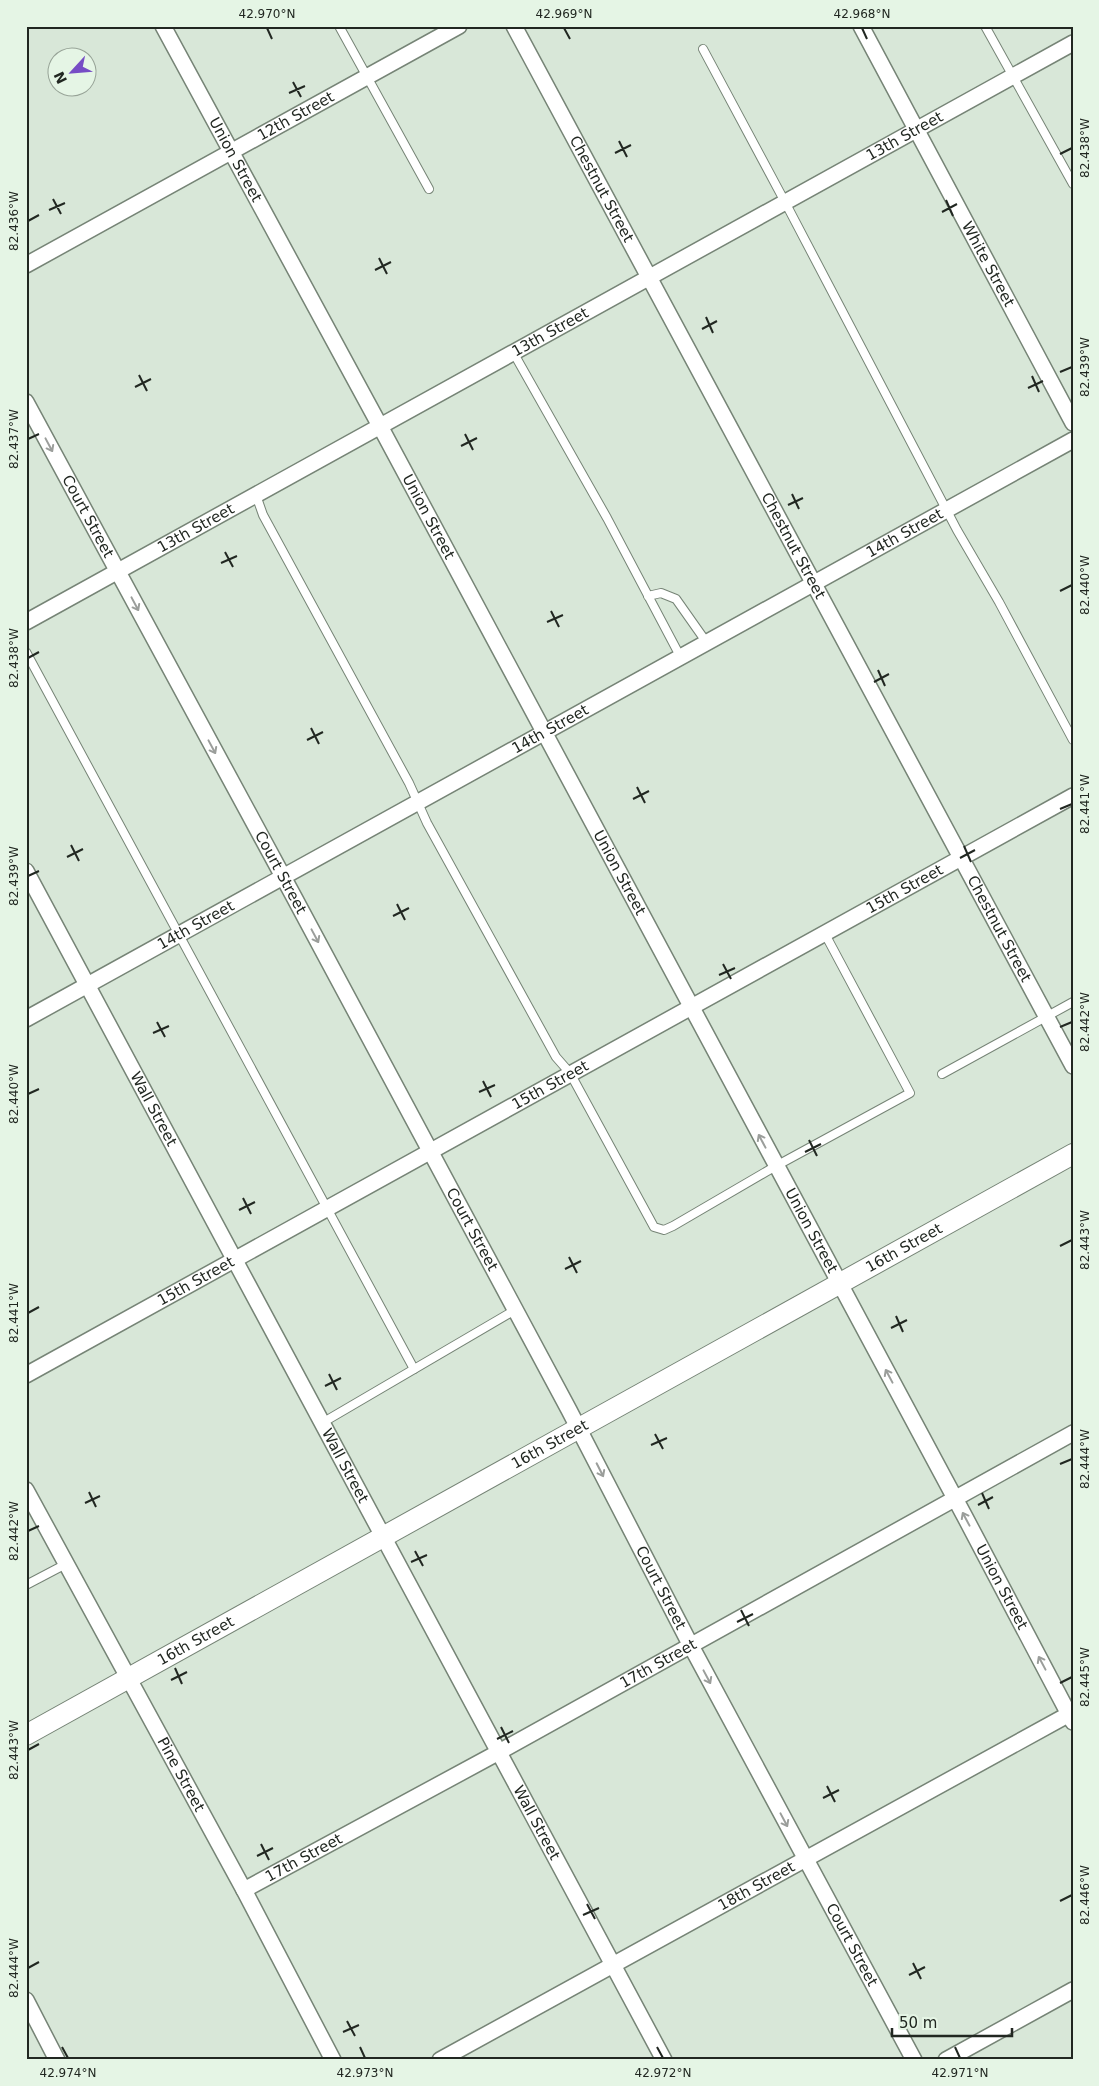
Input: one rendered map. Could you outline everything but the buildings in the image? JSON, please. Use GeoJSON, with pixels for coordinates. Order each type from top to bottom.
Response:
{"type":"FeatureCollection","features":[{"type":"Feature","properties":{"kind":"street","name":"Union Street"},"geometry":{"type":"LineString","coordinates":[[164,26],[1071,1716]]}},
{"type":"Feature","properties":{"kind":"street","name":"12th Street"},"geometry":{"type":"LineString","coordinates":[[26,265],[459,26]]}},
{"type":"Feature","properties":{"kind":"street","name":"Chestnut Street"},"geometry":{"type":"LineString","coordinates":[[514,26],[960,859],[1073,1066]]}},
{"type":"Feature","properties":{"kind":"street","name":"White Street"},"geometry":{"type":"LineString","coordinates":[[861,26],[1073,423]]}},
{"type":"Feature","properties":{"kind":"street","name":"13th Street"},"geometry":{"type":"LineString","coordinates":[[26,622],[1073,43]]}},
{"type":"Feature","properties":{"kind":"street","name":"Court Street"},"geometry":{"type":"LineString","coordinates":[[26,402],[578,1427],[690,1644],[914,2060]]}},
{"type":"Feature","properties":{"kind":"street","name":"14th Street"},"geometry":{"type":"LineString","coordinates":[[26,1019],[1073,440]]}},
{"type":"Feature","properties":{"kind":"street","name":"15th Street"},"geometry":{"type":"LineString","coordinates":[[26,1375],[1073,796]]}},
{"type":"Feature","properties":{"kind":"street","name":"Wall Street"},"geometry":{"type":"LineString","coordinates":[[26,871],[664,2060]]}},
{"type":"Feature","properties":{"kind":"street","name":"16th Street"},"geometry":{"type":"LineString","coordinates":[[26,1735],[1073,1154]]}},
{"type":"Feature","properties":{"kind":"street","name":"17th Street"},"geometry":{"type":"LineString","coordinates":[[244,1890],[499,1752],[690,1644],[1073,1433]]}},
{"type":"Feature","properties":{"kind":"street","name":"Pine Street"},"geometry":{"type":"LineString","coordinates":[[26,1490],[244,1890],[333,2060]]}},
{"type":"Feature","properties":{"kind":"street","name":"18th Street"},"geometry":{"type":"LineString","coordinates":[[440,2060],[1071,1716]]}},
{"type":"Feature","properties":{"kind":"street"},"geometry":{"type":"LineString","coordinates":[[946,2060],[1073,1990]]}},
{"type":"Feature","properties":{"kind":"street"},"geometry":{"type":"LineString","coordinates":[[26,2000],[57,2060]]}},
{"type":"Feature","properties":{"kind":"lane"},"geometry":{"type":"LineString","coordinates":[[340,26],[429,189]]}},
{"type":"Feature","properties":{"kind":"lane"},"geometry":{"type":"LineString","coordinates":[[985,26],[1073,184]]}},
{"type":"Feature","properties":{"kind":"lane"},"geometry":{"type":"LineString","coordinates":[[703,49],[947,510],[1073,740]]}},
{"type":"Feature","properties":{"kind":"lane"},"geometry":{"type":"LineString","coordinates":[[513,352],[606,518],[680,656]]}},
{"type":"Feature","properties":{"kind":"lane"},"geometry":{"type":"LineString","coordinates":[[256,495],[263,515],[409,783],[427,824],[556,1057],[570,1073],[654,1227],[664,1230],[669,1228],[776,1166],[910,1093],[825,934]]}},
{"type":"Feature","properties":{"kind":"lane"},"geometry":{"type":"LineString","coordinates":[[648,596],[661,593],[676,599],[707,643]]}},
{"type":"Feature","properties":{"kind":"lane"},"geometry":{"type":"LineString","coordinates":[[26,652],[414,1369]]}},
{"type":"Feature","properties":{"kind":"lane"},"geometry":{"type":"LineString","coordinates":[[942,1074],[1073,1002]]}},
{"type":"Feature","properties":{"kind":"lane"},"geometry":{"type":"LineString","coordinates":[[322,1423],[515,1310]]}},
{"type":"Feature","properties":{"kind":"lane"},"geometry":{"type":"LineString","coordinates":[[26,1585],[66,1564]]}}]}
